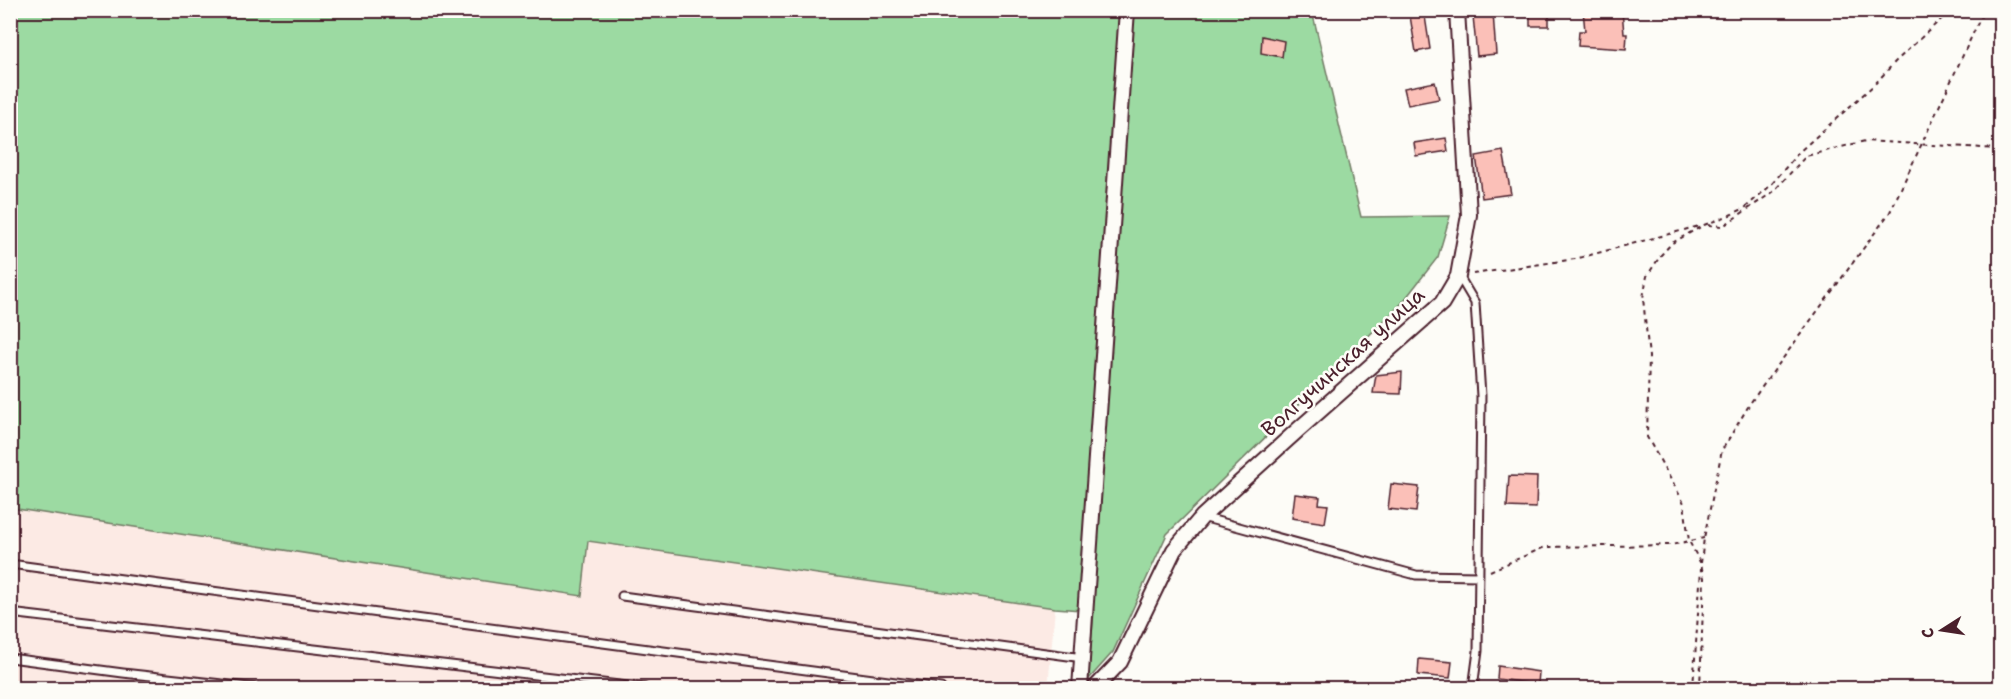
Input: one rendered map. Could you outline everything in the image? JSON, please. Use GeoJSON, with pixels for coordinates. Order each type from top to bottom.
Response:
{"type":"FeatureCollection","features":[{"type":"Feature","properties":{"kind":"street"},"geometry":{"type":"LineString","coordinates":[[1080,688],[1127,10]]}},
{"type":"Feature","properties":{"kind":"street","name":"Волгучинская улица"},"geometry":{"type":"LineString","coordinates":[[1095,688],[1120,662],[1174,550],[1202,518],[1442,303],[1458,276],[1469,215],[1457,10]]}},
{"type":"Feature","properties":{"kind":"lane"},"geometry":{"type":"LineString","coordinates":[[1458,276],[1475,303],[1481,384],[1478,651],[1473,688]]}},
{"type":"Feature","properties":{"kind":"lane"},"geometry":{"type":"LineString","coordinates":[[1202,518],[1416,576],[1479,576]]}},
{"type":"Feature","properties":{"kind":"lane"},"geometry":{"type":"LineString","coordinates":[[10,564],[941,688]]}},
{"type":"Feature","properties":{"kind":"lane"},"geometry":{"type":"LineString","coordinates":[[622,596],[1083,658]]}},
{"type":"Feature","properties":{"kind":"lane"},"geometry":{"type":"LineString","coordinates":[[10,613],[645,688]]}},
{"type":"Feature","properties":{"kind":"lane"},"geometry":{"type":"LineString","coordinates":[[10,658],[258,688]]}},
{"type":"Feature","properties":{"kind":"path"},"geometry":{"type":"LineString","coordinates":[[1458,276],[1575,259],[1704,225],[1745,208],[1771,185],[1798,153],[1874,85],[1895,62],[1951,10]]}},
{"type":"Feature","properties":{"kind":"path"},"geometry":{"type":"LineString","coordinates":[[1694,688],[1704,538],[1722,450],[1751,402],[1890,212],[1984,10]]}},
{"type":"Feature","properties":{"kind":"path"},"geometry":{"type":"LineString","coordinates":[[1700,688],[1704,578],[1701,564],[1689,541],[1683,503],[1647,437],[1649,357],[1643,298],[1647,276],[1672,243],[1704,225],[1723,226],[1773,192],[1806,156],[1865,141],[2001,149]]}},
{"type":"Feature","properties":{"kind":"path"},"geometry":{"type":"LineString","coordinates":[[1479,576],[1545,547],[1671,544],[1704,538]]}},
{"type":"Feature","properties":{"kind":"shaded area"},"geometry":{"type":"Polygon","coordinates":[[[10,508],[581,596],[588,541],[1055,608],[1048,688],[11,688],[10,508]]]}},
{"type":"Feature","properties":{"kind":"green space"},"geometry":{"type":"Polygon","coordinates":[[[10,11],[1312,11],[1361,217],[1450,216],[1438,257],[1402,303],[1167,534],[1113,652],[1088,680],[1094,611],[1055,608],[588,541],[582,596],[11,508],[10,11]]]}},
{"type":"Feature","properties":{"kind":"building"},"geometry":{"type":"Polygon","coordinates":[[[1409,10],[1424,10],[1430,49],[1416,52],[1409,10]]]}},
{"type":"Feature","properties":{"kind":"building"},"geometry":{"type":"Polygon","coordinates":[[[1530,10],[1549,10],[1549,26],[1530,26],[1530,10]]]}},
{"type":"Feature","properties":{"kind":"building"},"geometry":{"type":"Polygon","coordinates":[[[1583,10],[1622,10],[1624,34],[1627,34],[1626,49],[1578,46],[1579,31],[1585,31],[1583,10]]]}},
{"type":"Feature","properties":{"kind":"building"},"geometry":{"type":"Polygon","coordinates":[[[1493,13],[1496,54],[1477,56],[1473,16],[1493,13]]]}},
{"type":"Feature","properties":{"kind":"building"},"geometry":{"type":"Polygon","coordinates":[[[1262,36],[1284,41],[1282,57],[1261,53],[1262,36]]]}},
{"type":"Feature","properties":{"kind":"building"},"geometry":{"type":"Polygon","coordinates":[[[1435,82],[1439,99],[1408,105],[1404,88],[1435,82]]]}},
{"type":"Feature","properties":{"kind":"building"},"geometry":{"type":"Polygon","coordinates":[[[1446,138],[1448,151],[1416,156],[1414,143],[1446,138]]]}},
{"type":"Feature","properties":{"kind":"building"},"geometry":{"type":"Polygon","coordinates":[[[1503,151],[1511,194],[1482,198],[1476,156],[1503,151]]]}},
{"type":"Feature","properties":{"kind":"building"},"geometry":{"type":"Polygon","coordinates":[[[1402,372],[1401,394],[1373,393],[1376,375],[1402,372]]]}},
{"type":"Feature","properties":{"kind":"building"},"geometry":{"type":"Polygon","coordinates":[[[1509,476],[1537,477],[1536,508],[1507,507],[1509,476]]]}},
{"type":"Feature","properties":{"kind":"building"},"geometry":{"type":"Polygon","coordinates":[[[1391,484],[1419,487],[1416,512],[1388,509],[1391,484]]]}},
{"type":"Feature","properties":{"kind":"building"},"geometry":{"type":"Polygon","coordinates":[[[1295,494],[1320,497],[1319,504],[1328,505],[1325,523],[1292,518],[1295,494]]]}},
{"type":"Feature","properties":{"kind":"building"},"geometry":{"type":"Polygon","coordinates":[[[1419,659],[1452,662],[1450,678],[1418,675],[1419,659]]]}},
{"type":"Feature","properties":{"kind":"building"},"geometry":{"type":"Polygon","coordinates":[[[1498,666],[1539,672],[1538,684],[1497,679],[1498,666]]]}}]}
